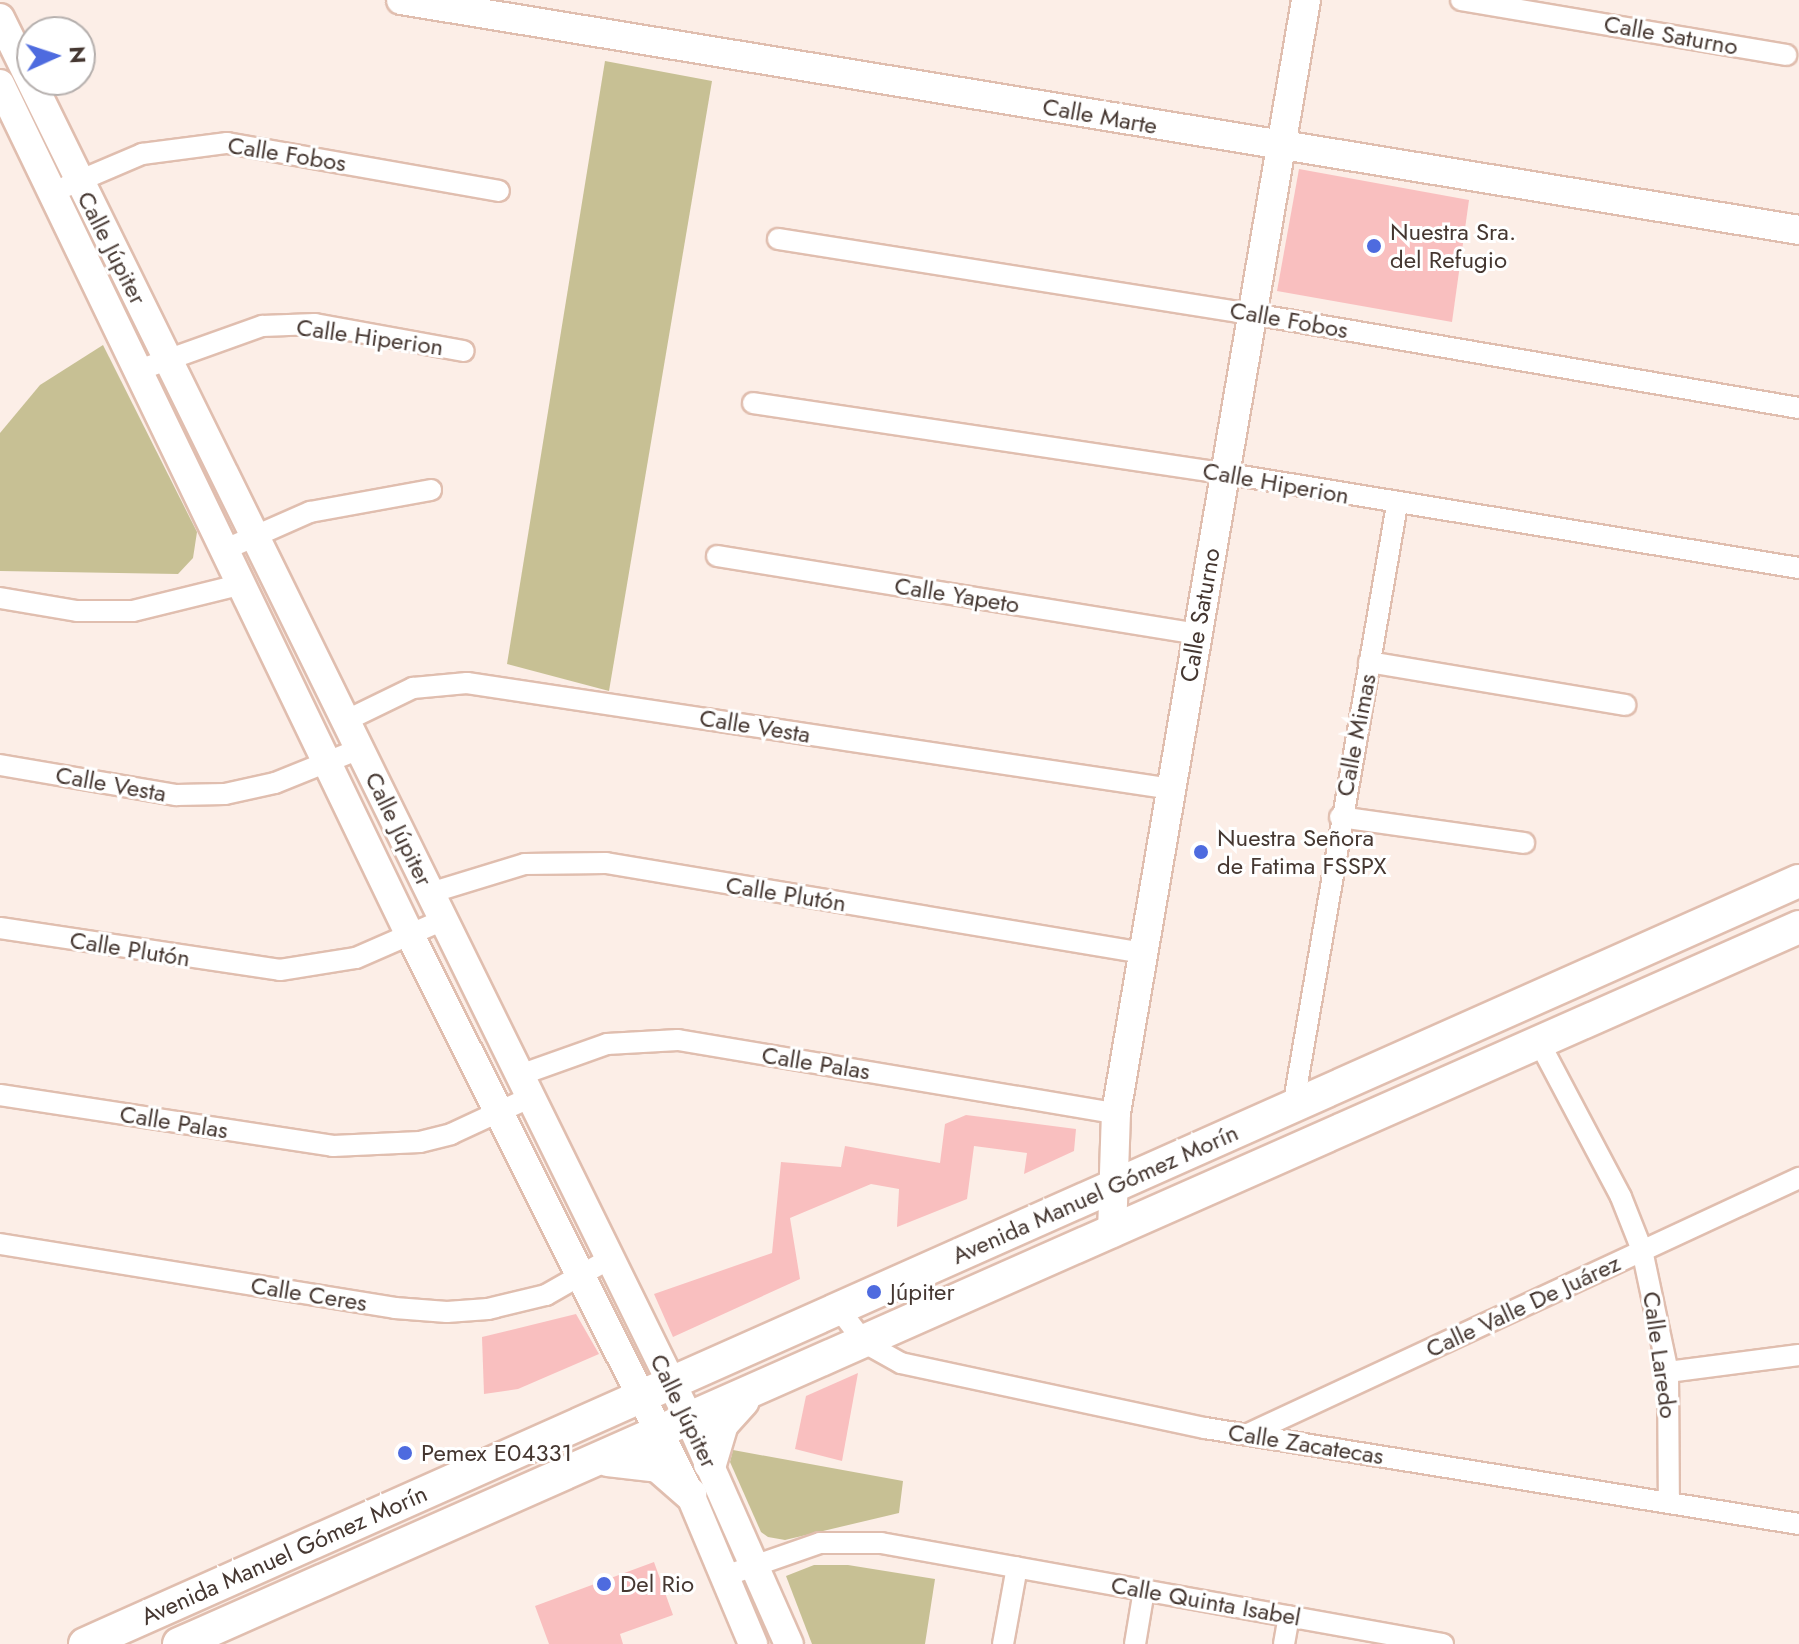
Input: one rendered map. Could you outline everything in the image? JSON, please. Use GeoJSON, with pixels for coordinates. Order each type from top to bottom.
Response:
{"type":"FeatureCollection","features":[{"type":"Feature","properties":{"kind":"main road","name":"Avenida Manuel Gómez Morín"},"geometry":{"type":"LineString","coordinates":[[92,1641],[1799,881]]}},
{"type":"Feature","properties":{"kind":"main road","name":"Avenida Manuel Gómez Morín"},"geometry":{"type":"LineString","coordinates":[[179,1644],[752,1394],[1799,927]]}},
{"type":"Feature","properties":{"kind":"main road"},"geometry":{"type":"LineString","coordinates":[[710,1464],[722,1424],[752,1394]]}},
{"type":"Feature","properties":{"kind":"main road"},"geometry":{"type":"LineString","coordinates":[[601,1460],[658,1466],[690,1494]]}},
{"type":"Feature","properties":{"kind":"street","name":"Calle Marte"},"geometry":{"type":"LineString","coordinates":[[401,0],[1799,230]]}},
{"type":"Feature","properties":{"kind":"street","name":"Calle Saturno"},"geometry":{"type":"LineString","coordinates":[[1112,1233],[1116,1113],[1306,0]]}},
{"type":"Feature","properties":{"kind":"street","name":"Calle Saturno"},"geometry":{"type":"LineString","coordinates":[[1461,0],[1786,55]]}},
{"type":"Feature","properties":{"kind":"street","name":"Calle Júpiter"},"geometry":{"type":"LineString","coordinates":[[0,18],[139,370],[410,935],[690,1494],[728,1575],[753,1644]]}},
{"type":"Feature","properties":{"kind":"street","name":"Calle Júpiter"},"geometry":{"type":"LineString","coordinates":[[0,84],[66,186],[167,357],[252,536],[690,1421],[789,1644]]}},
{"type":"Feature","properties":{"kind":"street","name":"Calle Fobos"},"geometry":{"type":"LineString","coordinates":[[66,186],[171,147],[227,143],[499,191]]}},
{"type":"Feature","properties":{"kind":"street","name":"Calle Fobos"},"geometry":{"type":"LineString","coordinates":[[778,239],[1253,314],[1799,408]]}},
{"type":"Feature","properties":{"kind":"street","name":"Calle Hiperion"},"geometry":{"type":"LineString","coordinates":[[139,370],[167,357],[262,326],[300,325],[464,351]]}},
{"type":"Feature","properties":{"kind":"street","name":"Calle Hiperion"},"geometry":{"type":"LineString","coordinates":[[753,403],[1223,473],[1397,505],[1799,568]]}},
{"type":"Feature","properties":{"kind":"street"},"geometry":{"type":"LineString","coordinates":[[226,549],[332,506],[431,490]]}},
{"type":"Feature","properties":{"kind":"street","name":"Calle Mimas"},"geometry":{"type":"LineString","coordinates":[[1293,1107],[1340,817],[1397,505]]}},
{"type":"Feature","properties":{"kind":"street","name":"Calle Yapeto"},"geometry":{"type":"LineString","coordinates":[[717,556],[1197,634]]}},
{"type":"Feature","properties":{"kind":"street"},"geometry":{"type":"LineString","coordinates":[[0,598],[77,611],[133,611],[243,584]]}},
{"type":"Feature","properties":{"kind":"street"},"geometry":{"type":"LineString","coordinates":[[1369,662],[1625,705]]}},
{"type":"Feature","properties":{"kind":"street","name":"Calle Vesta"},"geometry":{"type":"LineString","coordinates":[[345,721],[413,688],[467,683],[1171,789]]}},
{"type":"Feature","properties":{"kind":"street","name":"Calle Vesta"},"geometry":{"type":"LineString","coordinates":[[0,765],[176,795],[225,794],[329,764],[359,749]]}},
{"type":"Feature","properties":{"kind":"street"},"geometry":{"type":"LineString","coordinates":[[1340,817],[1524,843]]}},
{"type":"Feature","properties":{"kind":"street","name":"Calle Plutón"},"geometry":{"type":"LineString","coordinates":[[430,893],[525,864],[606,863],[1143,953]]}},
{"type":"Feature","properties":{"kind":"street","name":"Calle Plutón"},"geometry":{"type":"LineString","coordinates":[[0,928],[280,970],[356,958],[443,920]]}},
{"type":"Feature","properties":{"kind":"street","name":"Calle Palas"},"geometry":{"type":"LineString","coordinates":[[0,1095],[333,1146],[420,1142],[498,1112],[525,1086],[607,1044],[678,1040],[1116,1113]]}},
{"type":"Feature","properties":{"kind":"street","name":"Calle Laredo"},"geometry":{"type":"LineString","coordinates":[[1539,1042],[1621,1197],[1642,1250],[1668,1372],[1669,1500]]}},
{"type":"Feature","properties":{"kind":"street","name":"Calle Valle De Juárez"},"geometry":{"type":"LineString","coordinates":[[1248,1434],[1799,1178]]}},
{"type":"Feature","properties":{"kind":"street","name":"Calle Ceres"},"geometry":{"type":"LineString","coordinates":[[0,1244],[395,1308],[447,1312],[521,1303],[581,1277],[609,1259]]}},
{"type":"Feature","properties":{"kind":"street","name":"Calle Zacatecas"},"geometry":{"type":"LineString","coordinates":[[838,1308],[865,1343],[901,1363],[1248,1434],[1669,1500],[1799,1524]]}},
{"type":"Feature","properties":{"kind":"street"},"geometry":{"type":"LineString","coordinates":[[1668,1372],[1799,1355]]}},
{"type":"Feature","properties":{"kind":"street","name":"Calle Quinta Isabel"},"geometry":{"type":"LineString","coordinates":[[728,1575],[820,1543],[848,1541],[922,1549],[1434,1643]]}},
{"type":"Feature","properties":{"kind":"street"},"geometry":{"type":"LineString","coordinates":[[1003,1644],[1017,1567]]}},
{"type":"Feature","properties":{"kind":"street"},"geometry":{"type":"LineString","coordinates":[[1135,1644],[1144,1590]]}},
{"type":"Feature","properties":{"kind":"street"},"geometry":{"type":"LineString","coordinates":[[1284,1644],[1289,1616]]}},
{"type":"Feature","properties":{"kind":"street"},"geometry":{"type":"LineString","coordinates":[[66,1644],[92,1641]]}},
{"type":"Feature","properties":{"kind":"shaded area"},"geometry":{"type":"Polygon","coordinates":[[[605,61],[712,81],[609,691],[507,664],[605,61]]]}},
{"type":"Feature","properties":{"kind":"shaded area"},"geometry":{"type":"Polygon","coordinates":[[[103,345],[197,532],[193,558],[178,574],[0,571],[0,433],[40,385],[103,345]]]}},
{"type":"Feature","properties":{"kind":"shaded area"},"geometry":{"type":"Polygon","coordinates":[[[733,1450],[903,1481],[899,1513],[785,1540],[768,1537],[761,1532],[730,1462],[733,1450]]]}},
{"type":"Feature","properties":{"kind":"shaded area"},"geometry":{"type":"Polygon","coordinates":[[[814,1565],[848,1565],[935,1579],[925,1644],[812,1644],[786,1576],[814,1565]]]}},
{"type":"Feature","properties":{"kind":"building","name":"Nuestra Sra. del Refugio"},"geometry":{"type":"Polygon","coordinates":[[[1299,169],[1469,200],[1452,322],[1277,291],[1299,169]]]}},
{"type":"Feature","properties":{"kind":"building"},"geometry":{"type":"Polygon","coordinates":[[[966,1115],[1076,1129],[1074,1151],[1024,1174],[1027,1153],[974,1146],[967,1199],[897,1227],[899,1189],[871,1184],[790,1218],[800,1279],[673,1337],[654,1294],[772,1253],[781,1162],[841,1167],[845,1146],[940,1163],[945,1124],[966,1115]]]}},
{"type":"Feature","properties":{"kind":"building"},"geometry":{"type":"Polygon","coordinates":[[[576,1314],[599,1354],[518,1389],[484,1394],[482,1337],[576,1314]]]}},
{"type":"Feature","properties":{"kind":"building"},"geometry":{"type":"Polygon","coordinates":[[[858,1373],[842,1461],[795,1449],[806,1396],[858,1373]]]}},
{"type":"Feature","properties":{"kind":"building"},"geometry":{"type":"Polygon","coordinates":[[[654,1562],[673,1615],[620,1634],[623,1644],[549,1644],[535,1606],[654,1562]]]}},
{"type":"Feature","properties":{"kind":"place","name":"Nuestra Sra. del Refugio"},"geometry":{"type":"Point","coordinates":[1374,246]}},
{"type":"Feature","properties":{"kind":"place","name":"Nuestra Señora de Fatima FSSPX"},"geometry":{"type":"Point","coordinates":[1201,852]}},
{"type":"Feature","properties":{"kind":"place","name":"Júpiter"},"geometry":{"type":"Point","coordinates":[874,1292]}},
{"type":"Feature","properties":{"kind":"place","name":"Pemex E04331"},"geometry":{"type":"Point","coordinates":[405,1453]}},
{"type":"Feature","properties":{"kind":"place","name":"Del Rio"},"geometry":{"type":"Point","coordinates":[604,1584]}}]}
